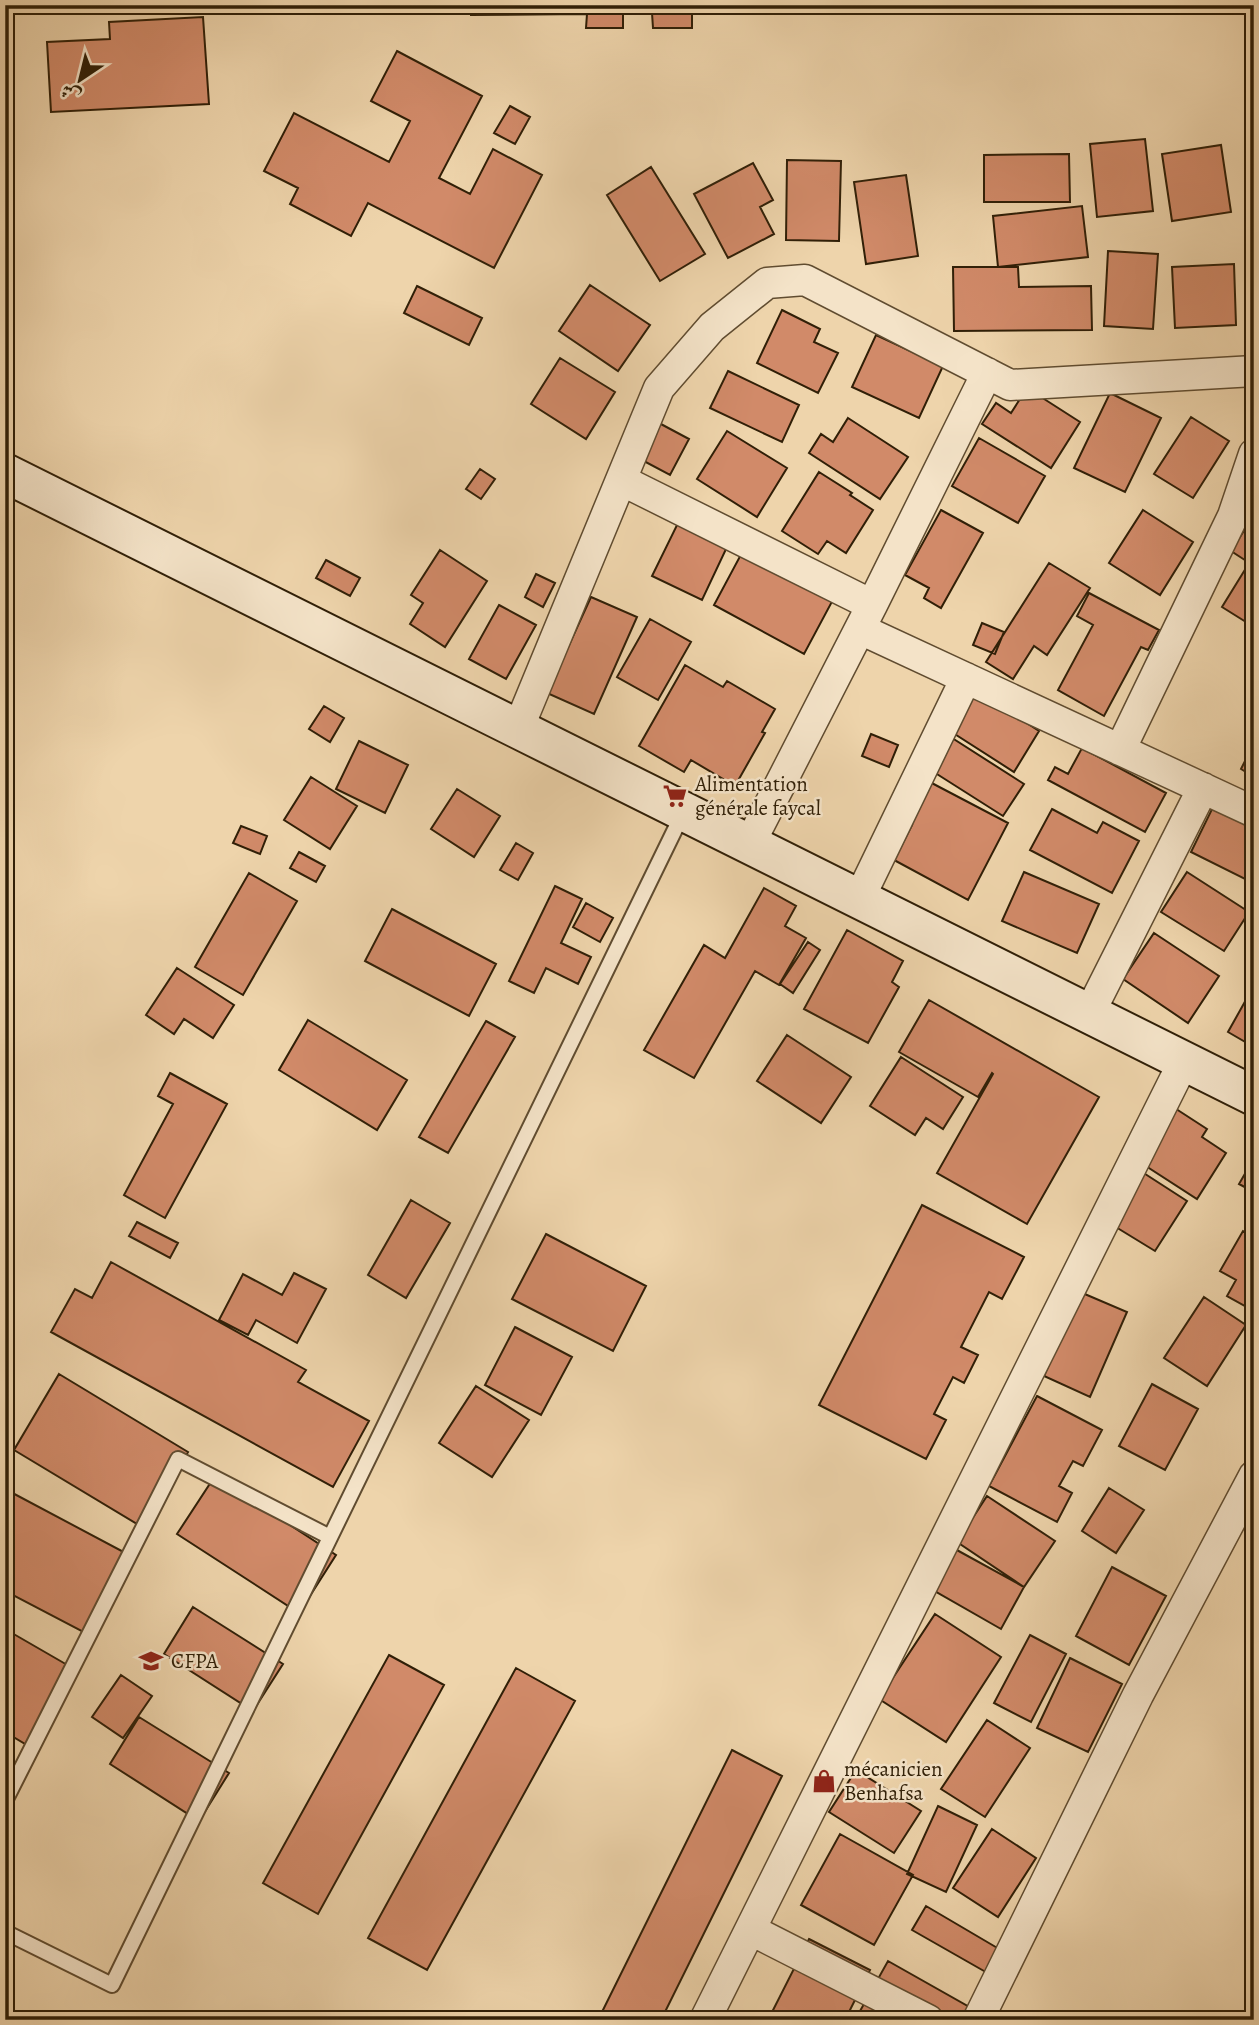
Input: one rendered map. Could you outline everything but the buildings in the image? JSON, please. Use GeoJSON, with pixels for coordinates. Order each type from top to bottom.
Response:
{"type":"FeatureCollection","features":[{"type":"Feature","properties":{"kind":"street"},"geometry":{"type":"LineString","coordinates":[[518,729],[659,388],[712,327],[767,282],[805,280],[1010,385],[1254,371]]}},
{"type":"Feature","properties":{"kind":"street"},"geometry":{"type":"LineString","coordinates":[[749,845],[987,373]]}},
{"type":"Feature","properties":{"kind":"street"},"geometry":{"type":"LineString","coordinates":[[1120,750],[1233,516],[1254,454]]}},
{"type":"Feature","properties":{"kind":"street"},"geometry":{"type":"LineString","coordinates":[[5,473],[1254,1096]]}},
{"type":"Feature","properties":{"kind":"street"},"geometry":{"type":"LineString","coordinates":[[621,480],[866,617],[966,678],[1254,812]]}},
{"type":"Feature","properties":{"kind":"street"},"geometry":{"type":"LineString","coordinates":[[859,899],[966,678]]}},
{"type":"Feature","properties":{"kind":"street"},"geometry":{"type":"LineString","coordinates":[[1089,1014],[1203,789]]}},
{"type":"Feature","properties":{"kind":"street"},"geometry":{"type":"LineString","coordinates":[[705,2020],[1184,1061]]}},
{"type":"Feature","properties":{"kind":"street"},"geometry":{"type":"LineString","coordinates":[[978,2020],[1138,1695],[1254,1476]]}},
{"type":"Feature","properties":{"kind":"street"},"geometry":{"type":"LineString","coordinates":[[751,1930],[928,2020]]}},
{"type":"Feature","properties":{"kind":"lane"},"geometry":{"type":"LineString","coordinates":[[5,1932],[112,1985],[683,812]]}},
{"type":"Feature","properties":{"kind":"lane"},"geometry":{"type":"LineString","coordinates":[[5,1801],[178,1459],[330,1537]]}},
{"type":"Feature","properties":{"kind":"place","name":"Alimentation générale faycal"},"geometry":{"type":"Point","coordinates":[675,796]}},
{"type":"Feature","properties":{"kind":"place","name":"CFPA"},"geometry":{"type":"Point","coordinates":[151,1661]}},
{"type":"Feature","properties":{"kind":"place","name":"mécanicien Benhafsa"},"geometry":{"type":"Point","coordinates":[824,1781]}}]}
